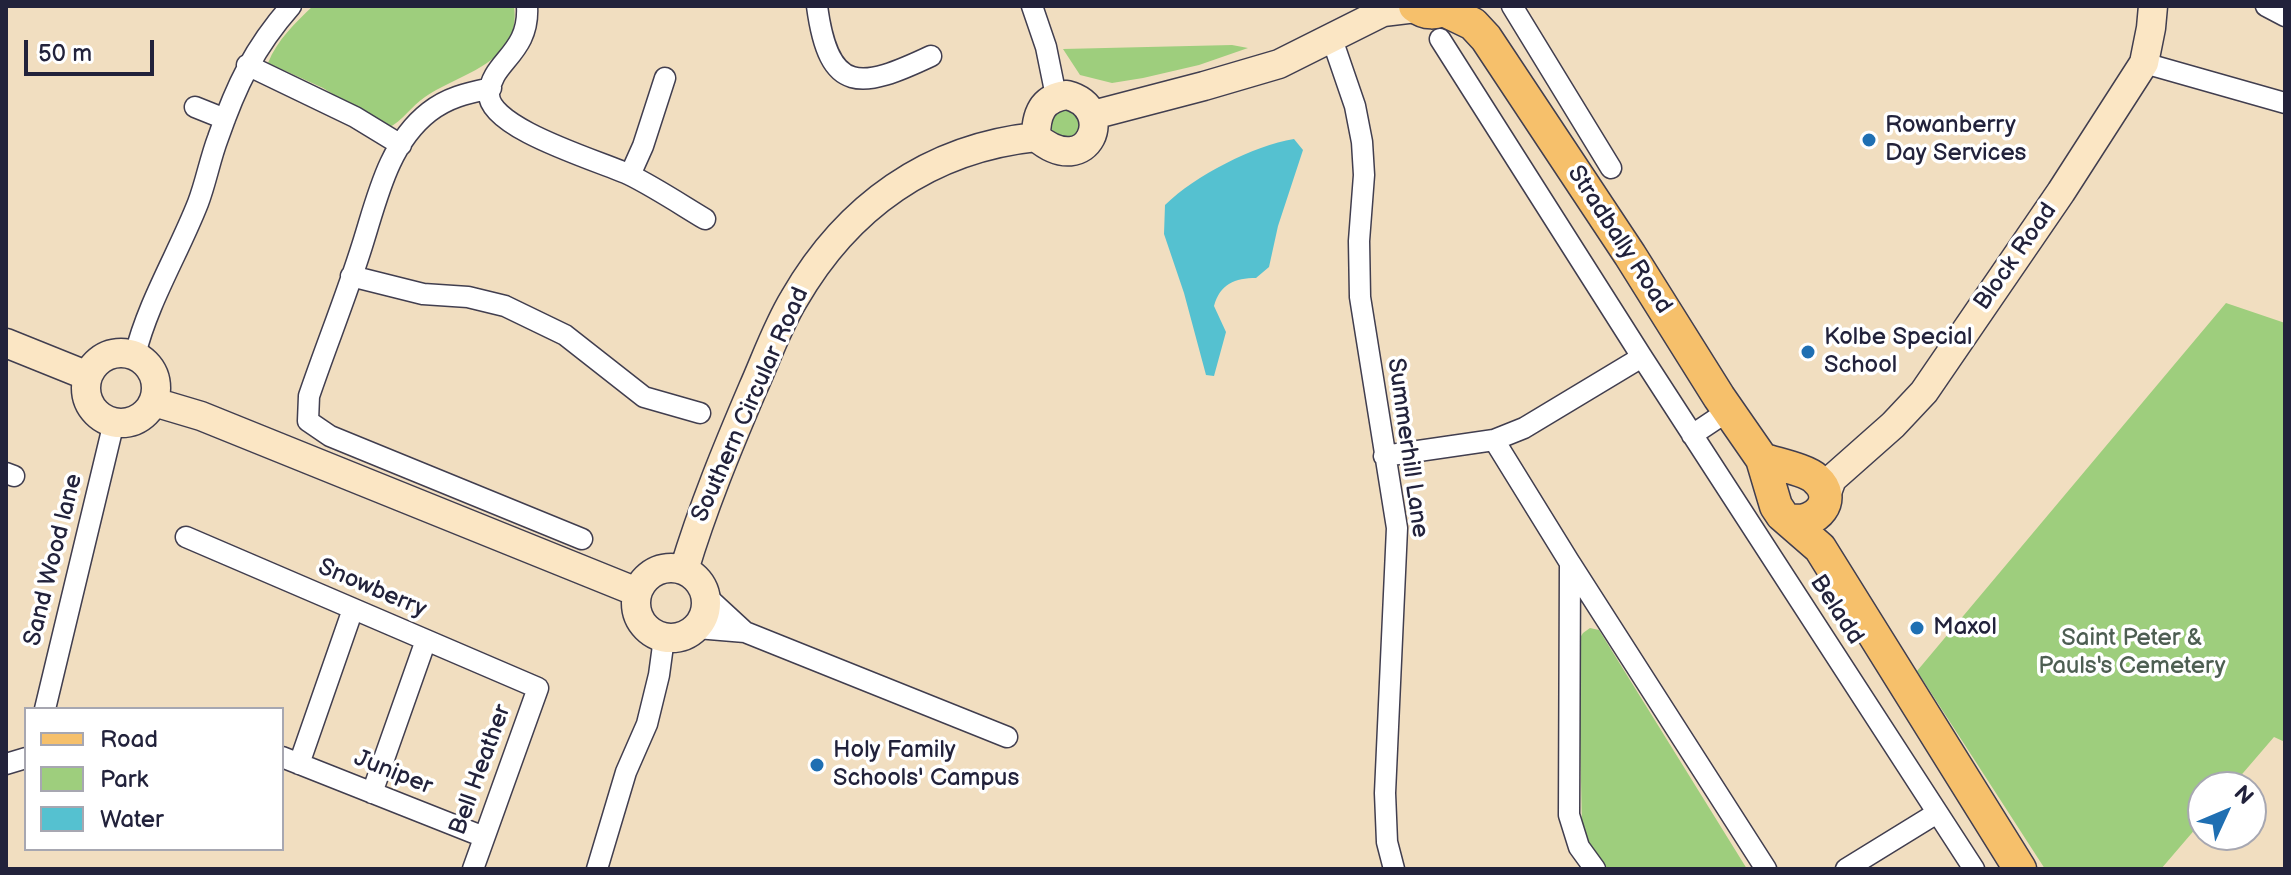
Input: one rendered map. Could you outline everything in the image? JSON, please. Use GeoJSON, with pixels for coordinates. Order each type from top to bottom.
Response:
{"type":"FeatureCollection","features":[{"type":"Feature","properties":{"kind":"main road","name":"Block Road"},"geometry":{"type":"LineString","coordinates":[[1808,494],[1893,425],[1924,392],[2061,192],[2144,63],[2153,6]]}},
{"type":"Feature","properties":{"kind":"main road"},"geometry":{"type":"LineString","coordinates":[[1093,115],[1279,64],[1332,39],[1430,13]]}},
{"type":"Feature","properties":{"kind":"main road","name":"Stradbally Road"},"geometry":{"type":"LineString","coordinates":[[1430,13],[1486,38],[1630,255],[1728,411],[1762,459],[1808,494]]}},
{"type":"Feature","properties":{"kind":"main road"},"geometry":{"type":"LineString","coordinates":[[1056,96],[1078,98],[1093,115],[1091,137],[1084,146],[1074,151],[1063,153],[1052,150],[1036,137],[1039,111],[1056,96]]}},
{"type":"Feature","properties":{"kind":"main road","name":"Southern Circular Road"},"geometry":{"type":"LineString","coordinates":[[684,570],[705,500],[733,434],[792,302],[817,262],[868,207],[902,181],[964,153],[1036,137]]}},
{"type":"Feature","properties":{"kind":"main road"},"geometry":{"type":"LineString","coordinates":[[6,343],[88,376]]}},
{"type":"Feature","properties":{"kind":"main road"},"geometry":{"type":"LineString","coordinates":[[117,352],[135,355],[145,361],[156,380],[154,402],[148,412],[138,419],[126,423],[114,422],[93,410],[86,387],[88,376],[107,355],[117,352]]}},
{"type":"Feature","properties":{"kind":"main road"},"geometry":{"type":"LineString","coordinates":[[154,402],[201,416],[637,592]]}},
{"type":"Feature","properties":{"kind":"main road"},"geometry":{"type":"LineString","coordinates":[[1808,494],[1820,548],[2020,869]]}},
{"type":"Feature","properties":{"kind":"main road"},"geometry":{"type":"LineString","coordinates":[[661,569],[684,570],[702,585],[706,596],[703,619],[687,635],[664,638],[644,626],[638,616],[635,604],[637,592],[651,574],[661,569]]}},
{"type":"Feature","properties":{"kind":"street"},"geometry":{"type":"LineString","coordinates":[[135,355],[143,325],[199,200],[221,129],[247,65],[291,6]]}},
{"type":"Feature","properties":{"kind":"street"},"geometry":{"type":"LineString","coordinates":[[527,6],[525,34],[516,51],[496,74],[489,96],[491,105],[529,134],[630,175],[705,219]]}},
{"type":"Feature","properties":{"kind":"street"},"geometry":{"type":"LineString","coordinates":[[817,6],[820,29],[832,61],[848,76],[882,78],[931,56]]}},
{"type":"Feature","properties":{"kind":"street"},"geometry":{"type":"LineString","coordinates":[[1032,6],[1046,47],[1056,96]]}},
{"type":"Feature","properties":{"kind":"street"},"geometry":{"type":"LineString","coordinates":[[1512,6],[1611,168]]}},
{"type":"Feature","properties":{"kind":"street"},"geometry":{"type":"LineString","coordinates":[[2266,6],[2285,16]]}},
{"type":"Feature","properties":{"kind":"street","name":"Beladd"},"geometry":{"type":"LineString","coordinates":[[1430,13],[1642,357],[1974,869]]}},
{"type":"Feature","properties":{"kind":"street","name":"Summerhill Lane"},"geometry":{"type":"LineString","coordinates":[[1332,39],[1355,106],[1362,142],[1364,175],[1359,241],[1360,297],[1397,528],[1385,793],[1387,842],[1394,869]]}},
{"type":"Feature","properties":{"kind":"street"},"geometry":{"type":"LineString","coordinates":[[2144,63],[2285,103]]}},
{"type":"Feature","properties":{"kind":"street"},"geometry":{"type":"LineString","coordinates":[[247,65],[402,142]]}},
{"type":"Feature","properties":{"kind":"street"},"geometry":{"type":"LineString","coordinates":[[630,175],[665,78]]}},
{"type":"Feature","properties":{"kind":"street"},"geometry":{"type":"LineString","coordinates":[[491,88],[447,99],[426,114],[402,142],[383,175],[309,396],[308,421],[330,436],[582,539]]}},
{"type":"Feature","properties":{"kind":"street"},"geometry":{"type":"LineString","coordinates":[[195,107],[221,129]]}},
{"type":"Feature","properties":{"kind":"street"},"geometry":{"type":"LineString","coordinates":[[351,276],[423,294],[468,297],[505,306],[565,335],[644,397],[700,413]]}},
{"type":"Feature","properties":{"kind":"street"},"geometry":{"type":"LineString","coordinates":[[1384,456],[1494,440],[1524,428],[1642,357]]}},
{"type":"Feature","properties":{"kind":"street"},"geometry":{"type":"LineString","coordinates":[[1692,435],[1728,411]]}},
{"type":"Feature","properties":{"kind":"street","name":"Sand Wood lane"},"geometry":{"type":"LineString","coordinates":[[45,707],[114,422]]}},
{"type":"Feature","properties":{"kind":"street"},"geometry":{"type":"LineString","coordinates":[[1494,440],[1766,869]]}},
{"type":"Feature","properties":{"kind":"street","name":"Snowberry"},"geometry":{"type":"LineString","coordinates":[[186,537],[538,688]]}},
{"type":"Feature","properties":{"kind":"street"},"geometry":{"type":"LineString","coordinates":[[1570,563],[1569,815],[1579,847],[1595,869]]}},
{"type":"Feature","properties":{"kind":"street"},"geometry":{"type":"LineString","coordinates":[[706,596],[745,632]]}},
{"type":"Feature","properties":{"kind":"street"},"geometry":{"type":"LineString","coordinates":[[290,760],[353,609]]}},
{"type":"Feature","properties":{"kind":"street"},"geometry":{"type":"LineString","coordinates":[[697,628],[745,632],[1007,737]]}},
{"type":"Feature","properties":{"kind":"street"},"geometry":{"type":"LineString","coordinates":[[597,869],[626,772],[647,724],[664,638]]}},
{"type":"Feature","properties":{"kind":"street"},"geometry":{"type":"LineString","coordinates":[[372,793],[426,640]]}},
{"type":"Feature","properties":{"kind":"street","name":"Bell Heather"},"geometry":{"type":"LineString","coordinates":[[473,869],[538,688]]}},
{"type":"Feature","properties":{"kind":"street","name":"Juniper"},"geometry":{"type":"LineString","coordinates":[[290,760],[484,837]]}},
{"type":"Feature","properties":{"kind":"street"},"geometry":{"type":"LineString","coordinates":[[1846,869],[1937,813]]}},
{"type":"Feature","properties":{"kind":"green space"},"geometry":{"type":"Polygon","coordinates":[[[313,6],[514,6],[514,25],[509,41],[486,64],[425,97],[388,128],[323,88],[268,63],[282,39],[313,6]]]}},
{"type":"Feature","properties":{"kind":"green space"},"geometry":{"type":"Polygon","coordinates":[[[1232,45],[1248,48],[1199,65],[1112,83],[1080,75],[1063,49],[1232,45]]]}},
{"type":"Feature","properties":{"kind":"green space"},"geometry":{"type":"Polygon","coordinates":[[[1066,109],[1072,110],[1080,118],[1080,130],[1072,138],[1066,139],[1060,138],[1052,130],[1051,124],[1052,118],[1060,110],[1066,109]]]}},
{"type":"Feature","properties":{"kind":"green space","name":"Saint Peter & Pauls's Cemetery"},"geometry":{"type":"Polygon","coordinates":[[[2226,303],[2285,323],[2285,742],[2274,737],[2245,771],[2187,771],[2187,839],[2161,869],[2045,869],[1917,671],[2226,303]]]}},
{"type":"Feature","properties":{"kind":"green space"},"geometry":{"type":"Polygon","coordinates":[[[1590,628],[1599,630],[1747,869],[1605,869],[1593,854],[1582,827],[1578,641],[1590,628]]]}},
{"type":"Feature","properties":{"kind":"water"},"geometry":{"type":"Polygon","coordinates":[[[1294,139],[1303,150],[1278,226],[1269,267],[1256,278],[1235,281],[1220,292],[1214,306],[1226,332],[1214,376],[1206,375],[1164,234],[1165,205],[1192,183],[1226,163],[1261,148],[1294,139]]]}},
{"type":"Feature","properties":{"kind":"place","name":"Rowanberry Day Services"},"geometry":{"type":"Point","coordinates":[1869,140]}},
{"type":"Feature","properties":{"kind":"place","name":"Kolbe Special School"},"geometry":{"type":"Point","coordinates":[1808,352]}},
{"type":"Feature","properties":{"kind":"place","name":"Maxol"},"geometry":{"type":"Point","coordinates":[1917,628]}},
{"type":"Feature","properties":{"kind":"place","name":"Holy Family Schools' Campus"},"geometry":{"type":"Point","coordinates":[817,765]}}]}
